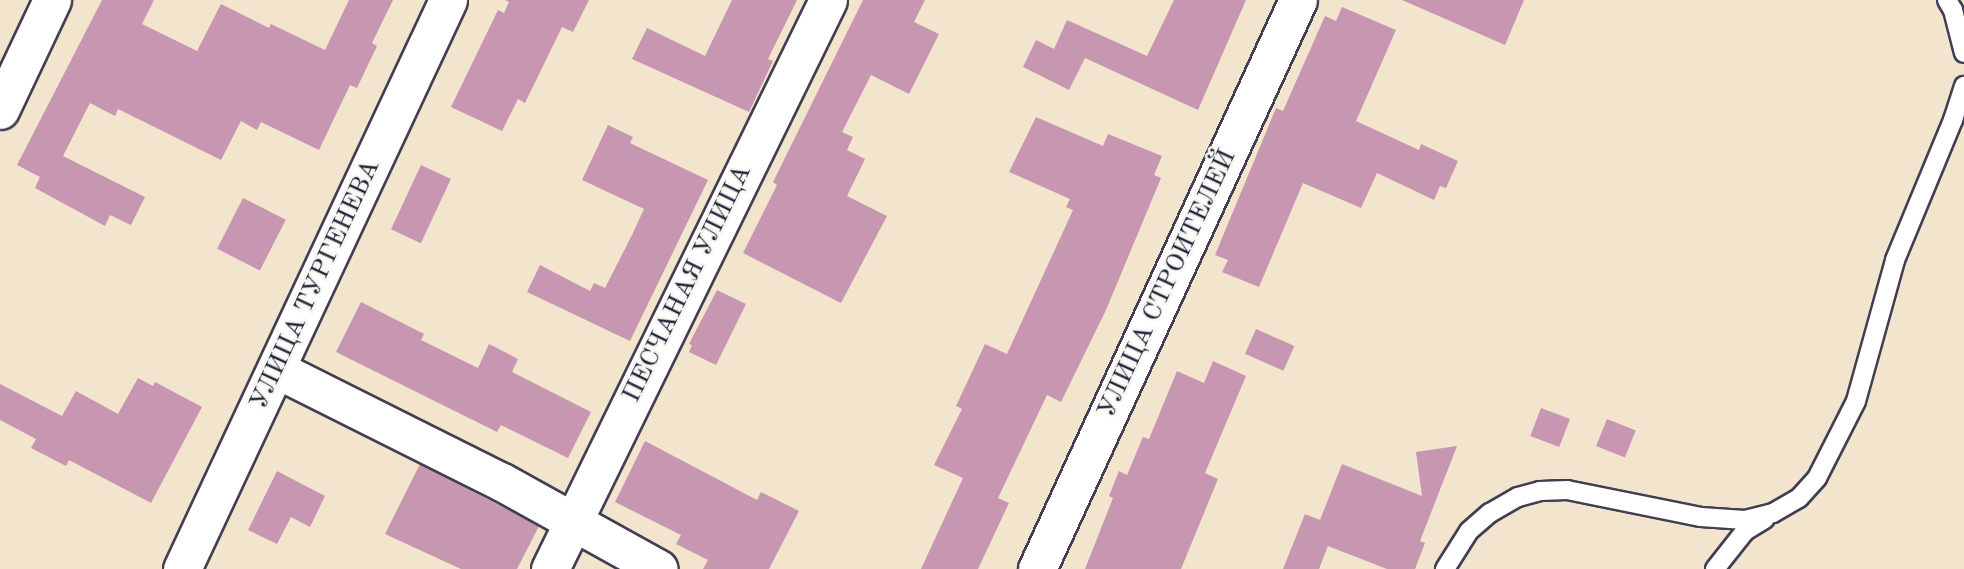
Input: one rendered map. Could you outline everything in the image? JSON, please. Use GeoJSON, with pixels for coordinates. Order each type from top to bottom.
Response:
{"type":"FeatureCollection","features":[{"type":"Feature","properties":{"kind":"street"},"geometry":{"type":"LineString","coordinates":[[0,110],[52,0]]}},
{"type":"Feature","properties":{"kind":"street","name":"УЛИЦА ТУРГЕНЕВА"},"geometry":{"type":"LineString","coordinates":[[182,569],[448,0]]}},
{"type":"Feature","properties":{"kind":"street","name":"ПЕСЧАНАЯ УЛИЦА"},"geometry":{"type":"LineString","coordinates":[[550,569],[828,0]]}},
{"type":"Feature","properties":{"kind":"street","name":"УЛИЦА СТРОИТЕЛЕЙ"},"geometry":{"type":"LineString","coordinates":[[1037,569],[1298,0]]}},
{"type":"Feature","properties":{"kind":"street"},"geometry":{"type":"LineString","coordinates":[[276,369],[502,482],[659,569]]}},
{"type":"Feature","properties":{"kind":"lane"},"geometry":{"type":"LineString","coordinates":[[1947,0],[1956,19],[1964,53]]}},
{"type":"Feature","properties":{"kind":"lane"},"geometry":{"type":"LineString","coordinates":[[1715,569],[1745,531],[1799,498],[1817,478],[1856,401],[1895,260],[1953,120],[1964,86]]}},
{"type":"Feature","properties":{"kind":"lane"},"geometry":{"type":"LineString","coordinates":[[1445,569],[1469,531],[1490,513],[1518,497],[1540,491],[1567,490],[1701,517],[1745,520],[1773,513]]}},
{"type":"Feature","properties":{"kind":"building"},"geometry":{"type":"Polygon","coordinates":[[[102,0],[154,0],[142,24],[197,51],[221,4],[269,28],[271,24],[325,50],[349,0],[393,0],[372,43],[377,46],[357,88],[350,85],[319,150],[261,122],[257,130],[241,121],[221,160],[118,109],[115,116],[90,103],[63,156],[145,197],[131,225],[110,215],[105,226],[35,188],[40,177],[17,165],[102,0]]]}},
{"type":"Feature","properties":{"kind":"building"},"geometry":{"type":"Polygon","coordinates":[[[505,0],[589,0],[573,32],[562,27],[525,103],[518,99],[502,131],[451,107],[498,10],[504,13],[509,2],[505,0]]]}},
{"type":"Feature","properties":{"kind":"building"},"geometry":{"type":"Polygon","coordinates":[[[732,0],[797,0],[768,59],[773,61],[749,112],[632,59],[647,28],[705,56],[732,0]]]}},
{"type":"Feature","properties":{"kind":"building"},"geometry":{"type":"Polygon","coordinates":[[[863,0],[925,0],[914,22],[939,34],[909,94],[871,75],[842,132],[853,137],[847,150],[865,159],[847,196],[887,216],[841,303],[743,253],[777,185],[773,182],[863,0]]]}},
{"type":"Feature","properties":{"kind":"building"},"geometry":{"type":"Polygon","coordinates":[[[1174,0],[1246,0],[1198,110],[1085,58],[1069,90],[1023,67],[1036,40],[1054,49],[1067,20],[1147,56],[1174,0]]]}},
{"type":"Feature","properties":{"kind":"building"},"geometry":{"type":"Polygon","coordinates":[[[1402,0],[1524,0],[1505,45],[1402,0]]]}},
{"type":"Feature","properties":{"kind":"building"},"geometry":{"type":"Polygon","coordinates":[[[1342,7],[1396,30],[1356,121],[1419,150],[1421,144],[1458,161],[1446,188],[1440,186],[1434,200],[1377,173],[1361,208],[1303,183],[1259,287],[1222,272],[1228,260],[1215,255],[1276,108],[1283,111],[1325,16],[1336,21],[1342,7]]]}},
{"type":"Feature","properties":{"kind":"building"},"geometry":{"type":"Polygon","coordinates":[[[1036,117],[1103,146],[1108,134],[1162,156],[1154,175],[1161,178],[1106,310],[1061,402],[1047,395],[998,498],[1009,503],[978,569],[921,569],[963,478],[934,465],[962,409],[956,406],[985,344],[1007,354],[1073,210],[1066,207],[1070,199],[1009,172],[1036,117]]]}},
{"type":"Feature","properties":{"kind":"building"},"geometry":{"type":"Polygon","coordinates":[[[608,125],[633,137],[630,143],[708,180],[630,341],[527,292],[540,265],[590,291],[594,283],[605,288],[632,235],[644,209],[582,180],[608,125]]]}},
{"type":"Feature","properties":{"kind":"building"},"geometry":{"type":"Polygon","coordinates":[[[421,165],[451,179],[421,243],[391,229],[421,165]]]}},
{"type":"Feature","properties":{"kind":"building"},"geometry":{"type":"Polygon","coordinates":[[[243,198],[286,220],[260,271],[217,249],[243,198]]]}},
{"type":"Feature","properties":{"kind":"building"},"geometry":{"type":"Polygon","coordinates":[[[717,290],[746,304],[716,365],[689,352],[692,345],[689,344],[717,290]]]}},
{"type":"Feature","properties":{"kind":"building"},"geometry":{"type":"Polygon","coordinates":[[[361,302],[424,334],[421,340],[478,368],[489,344],[518,359],[512,372],[591,412],[568,458],[501,425],[497,432],[336,352],[361,302]]]}},
{"type":"Feature","properties":{"kind":"building"},"geometry":{"type":"Polygon","coordinates":[[[1256,329],[1294,346],[1283,371],[1245,354],[1256,329]]]}},
{"type":"Feature","properties":{"kind":"building"},"geometry":{"type":"Polygon","coordinates":[[[1213,361],[1246,376],[1205,473],[1218,479],[1181,569],[1085,569],[1113,498],[1109,496],[1119,471],[1127,475],[1143,437],[1149,439],[1177,371],[1204,383],[1213,361]]]}},
{"type":"Feature","properties":{"kind":"building"},"geometry":{"type":"Polygon","coordinates":[[[138,378],[153,386],[155,382],[202,407],[151,503],[69,460],[66,466],[31,448],[36,439],[0,420],[0,384],[62,416],[76,391],[118,414],[138,378]]]}},
{"type":"Feature","properties":{"kind":"building"},"geometry":{"type":"Polygon","coordinates":[[[1541,408],[1570,419],[1559,447],[1530,436],[1541,408]]]}},
{"type":"Feature","properties":{"kind":"building"},"geometry":{"type":"Polygon","coordinates":[[[1607,419],[1636,431],[1625,458],[1596,446],[1607,419]]]}},
{"type":"Feature","properties":{"kind":"building"},"geometry":{"type":"Polygon","coordinates":[[[645,441],[757,500],[761,492],[799,511],[769,569],[703,569],[708,560],[676,544],[681,535],[615,502],[645,441]]]}},
{"type":"Feature","properties":{"kind":"building"},"geometry":{"type":"Polygon","coordinates":[[[1457,446],[1420,541],[1425,543],[1415,569],[1387,569],[1328,546],[1319,569],[1283,569],[1305,514],[1320,520],[1342,464],[1422,496],[1416,452],[1457,446]]]}},
{"type":"Feature","properties":{"kind":"building"},"geometry":{"type":"Polygon","coordinates":[[[420,464],[539,526],[517,569],[461,569],[385,534],[420,464]]]}},
{"type":"Feature","properties":{"kind":"building"},"geometry":{"type":"Polygon","coordinates":[[[277,471],[325,496],[310,527],[291,517],[277,544],[248,530],[277,471]]]}}]}
